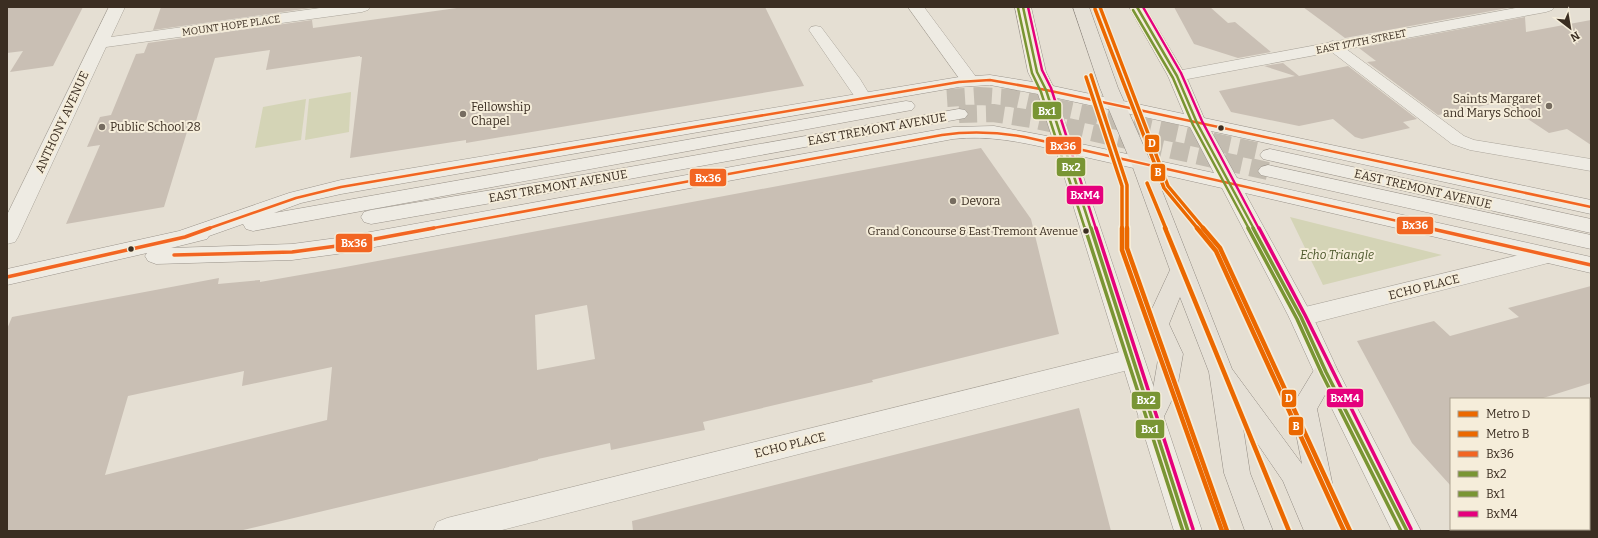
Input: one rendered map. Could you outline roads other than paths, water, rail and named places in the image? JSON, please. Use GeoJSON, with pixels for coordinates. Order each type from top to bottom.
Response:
{"type":"FeatureCollection","features":[{"type":"Feature","properties":{"kind":"main road","name":"ANTHONY AVENUE"},"geometry":{"type":"LineString","coordinates":[[7,237],[117,7]]}},
{"type":"Feature","properties":{"kind":"main road","name":"MOUNT HOPE PLACE"},"geometry":{"type":"LineString","coordinates":[[100,43],[362,7]]}},
{"type":"Feature","properties":{"kind":"main road"},"geometry":{"type":"LineString","coordinates":[[916,7],[970,81]]}},
{"type":"Feature","properties":{"kind":"main road"},"geometry":{"type":"LineString","coordinates":[[1023,7],[1037,72],[1046,90],[1188,531]]}},
{"type":"Feature","properties":{"kind":"main road"},"geometry":{"type":"LineString","coordinates":[[1081,7],[1109,88],[1142,165],[1221,372],[1237,473],[1259,531]]}},
{"type":"Feature","properties":{"kind":"main road"},"geometry":{"type":"LineString","coordinates":[[1137,7],[1177,76],[1197,123],[1227,182],[1301,317],[1326,372],[1407,531]]}},
{"type":"Feature","properties":{"kind":"main road","name":"EAST 177TH STREET"},"geometry":{"type":"LineString","coordinates":[[1177,76],[1546,7]]}},
{"type":"Feature","properties":{"kind":"main road","name":"EAST TREMONT AVENUE"},"geometry":{"type":"LineString","coordinates":[[186,237],[296,198],[341,187],[863,97],[970,81],[1000,82],[1046,90],[1118,107],[1591,207]]}},
{"type":"Feature","properties":{"kind":"main road","name":"EAST TREMONT AVENUE"},"geometry":{"type":"LineString","coordinates":[[953,106],[618,176],[338,223],[156,256],[17,275],[186,237],[953,106]]}},
{"type":"Feature","properties":{"kind":"main road","name":"EAST TREMONT AVENUE"},"geometry":{"type":"LineString","coordinates":[[156,256],[292,252],[338,246],[957,132],[978,131],[998,132],[1063,146],[1591,265]]}},
{"type":"Feature","properties":{"kind":"main road","name":"EAST TREMONT AVENUE"},"geometry":{"type":"LineString","coordinates":[[1256,151],[1591,226]]}},
{"type":"Feature","properties":{"kind":"main road","name":"EAST TREMONT AVENUE"},"geometry":{"type":"LineString","coordinates":[[1268,171],[1591,242]]}},
{"type":"Feature","properties":{"kind":"main road","name":"ECHO PLACE"},"geometry":{"type":"LineString","coordinates":[[1301,317],[1548,256]]}},
{"type":"Feature","properties":{"kind":"main road"},"geometry":{"type":"LineString","coordinates":[[1151,417],[1165,389],[1171,354],[1157,324],[1181,270]]}},
{"type":"Feature","properties":{"kind":"main road","name":"ECHO PLACE"},"geometry":{"type":"LineString","coordinates":[[447,531],[1132,359]]}},
{"type":"Feature","properties":{"kind":"main road"},"geometry":{"type":"LineString","coordinates":[[1221,372],[1294,474],[1318,531]]}},
{"type":"Feature","properties":{"kind":"main road"},"geometry":{"type":"LineString","coordinates":[[1326,372],[1304,408],[1328,531]]}},
{"type":"Feature","properties":{"kind":"lane"},"geometry":{"type":"LineString","coordinates":[[816,30],[854,82],[863,97]]}},
{"type":"Feature","properties":{"kind":"lane"},"geometry":{"type":"LineString","coordinates":[[1333,46],[1458,140],[1470,145],[1591,165]]}},
{"type":"Feature","properties":{"kind":"tunnel"},"geometry":{"type":"LineString","coordinates":[[947,98],[979,96],[1011,98],[1256,151]]}},
{"type":"Feature","properties":{"kind":"tunnel"},"geometry":{"type":"LineString","coordinates":[[959,114],[993,113],[1032,119],[1268,171]]}},
{"type":"Feature","properties":{"kind":"metro line","name":"D"},"geometry":{"type":"LineString","coordinates":[[1100,7],[1168,186],[1220,248],[1350,531]]}},
{"type":"Feature","properties":{"kind":"metro line","name":"B"},"geometry":{"type":"LineString","coordinates":[[1095,9],[1164,188],[1216,251],[1344,531]]}},
{"type":"Feature","properties":{"kind":"metro line","name":"D"},"geometry":{"type":"LineString","coordinates":[[1091,75],[1127,185],[1127,248],[1227,531]]}},
{"type":"Feature","properties":{"kind":"metro line","name":"B"},"geometry":{"type":"LineString","coordinates":[[1086,77],[1122,186],[1122,250],[1222,531]]}},
{"type":"Feature","properties":{"kind":"metro line","name":"D"},"geometry":{"type":"LineString","coordinates":[[1147,183],[1289,531]]}},
{"type":"Feature","properties":{"kind":"place","name":"Saints Margaret and Marys School"},"geometry":{"type":"Point","coordinates":[1549,106]}},
{"type":"Feature","properties":{"kind":"place","name":"Fellowship Chapel"},"geometry":{"type":"Point","coordinates":[463,114]}},
{"type":"Feature","properties":{"kind":"place","name":"Public School 28"},"geometry":{"type":"Point","coordinates":[102,127]}},
{"type":"Feature","properties":{"kind":"place","name":"Devora"},"geometry":{"type":"Point","coordinates":[953,201]}},
{"type":"Feature","properties":{"kind":"place","name":"Grand Concourse & East Tremont Avenue"},"geometry":{"type":"Point","coordinates":[1086,231]}},
{"type":"Feature","properties":{"kind":"park label","name":"Echo Triangle"},"geometry":{"type":"Point","coordinates":[1337,255]}}]}
